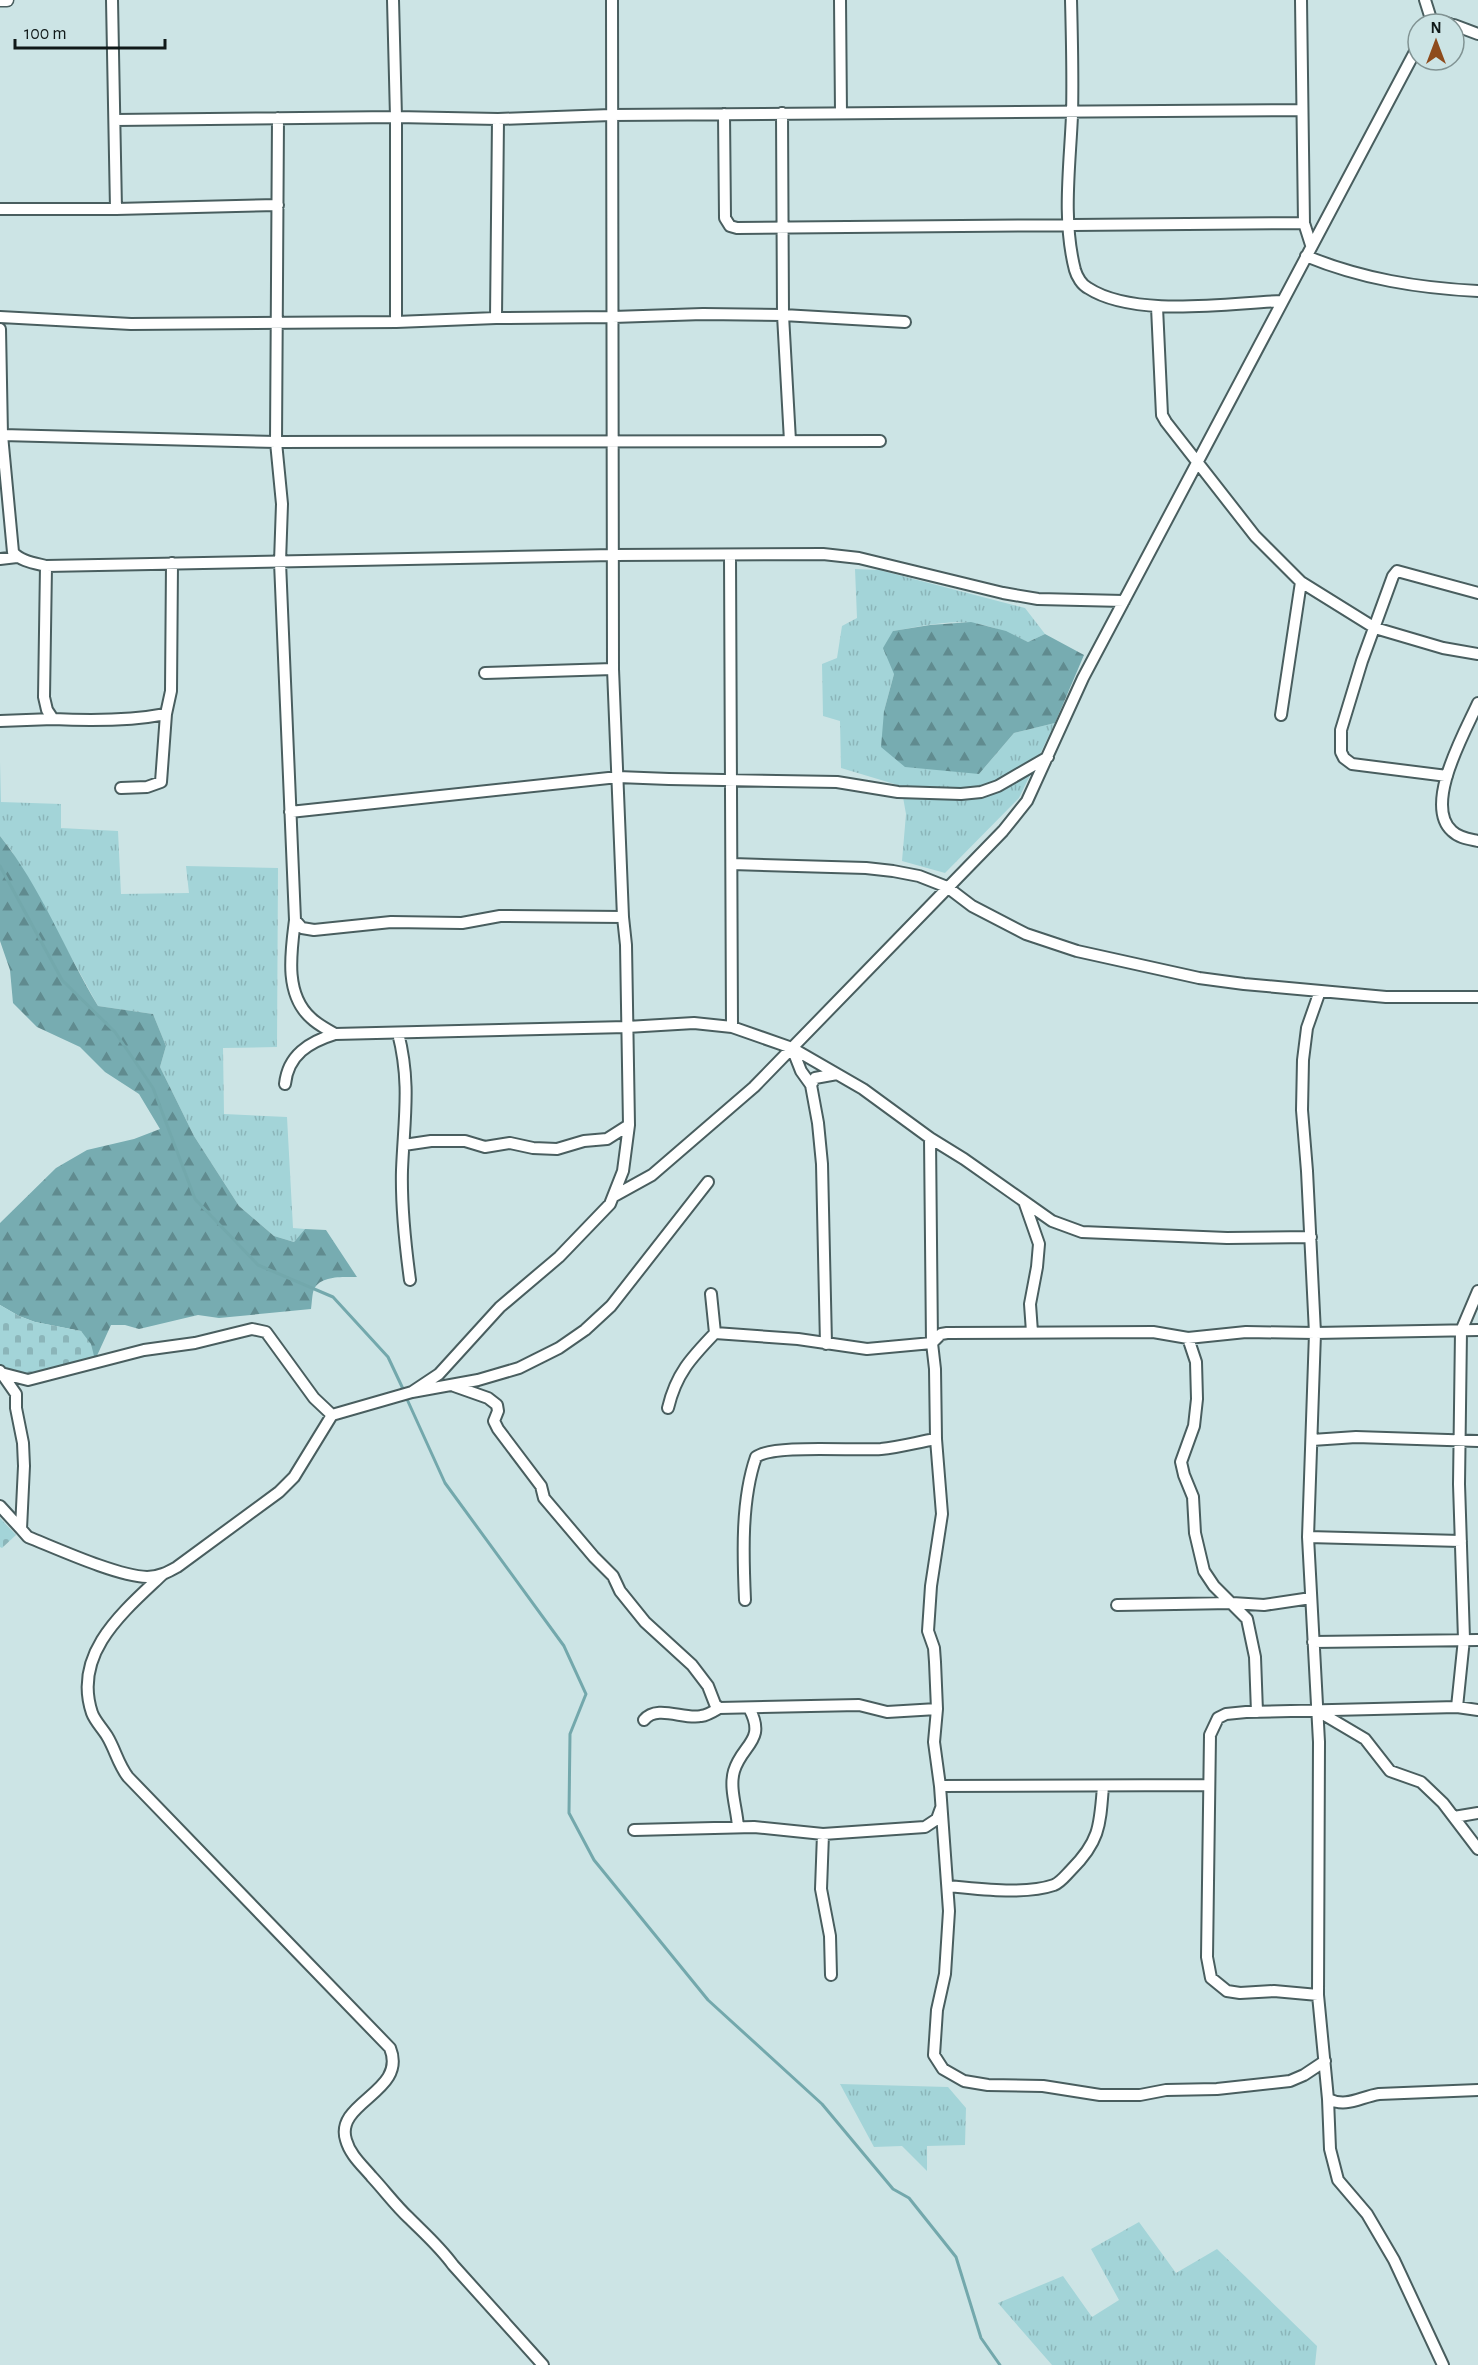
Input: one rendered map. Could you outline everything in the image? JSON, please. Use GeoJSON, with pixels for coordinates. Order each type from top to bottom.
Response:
{"type":"FeatureCollection","features":[{"type":"Feature","properties":{"kind":"street"},"geometry":{"type":"LineString","coordinates":[[0,0],[6,0]]}},
{"type":"Feature","properties":{"kind":"street"},"geometry":{"type":"LineString","coordinates":[[112,0],[116,209]]}},
{"type":"Feature","properties":{"kind":"street"},"geometry":{"type":"LineString","coordinates":[[393,0],[396,117],[396,322]]}},
{"type":"Feature","properties":{"kind":"street"},"geometry":{"type":"LineString","coordinates":[[412,1392],[439,1374],[500,1307],[589,1228],[610,1204],[623,1171],[629,1125],[626,945],[613,669],[612,0]]}},
{"type":"Feature","properties":{"kind":"street"},"geometry":{"type":"LineString","coordinates":[[840,0],[842,113]]}},
{"type":"Feature","properties":{"kind":"street"},"geometry":{"type":"LineString","coordinates":[[1071,0],[1072,111],[1069,225],[1075,271],[1087,288],[1114,300],[1157,307],[1282,301]]}},
{"type":"Feature","properties":{"kind":"street"},"geometry":{"type":"LineString","coordinates":[[1301,0],[1304,223],[1311,245]]}},
{"type":"Feature","properties":{"kind":"street"},"geometry":{"type":"LineString","coordinates":[[614,1196],[652,1175],[754,1087],[946,887],[1003,831],[1027,801],[1083,678],[1406,68]]}},
{"type":"Feature","properties":{"kind":"street"},"geometry":{"type":"LineString","coordinates":[[115,120],[396,117],[498,119],[782,113],[1302,110]]}},
{"type":"Feature","properties":{"kind":"street"},"geometry":{"type":"LineString","coordinates":[[782,113],[783,315],[790,441]]}},
{"type":"Feature","properties":{"kind":"street"},"geometry":{"type":"LineString","coordinates":[[724,114],[724,218],[730,226],[737,228],[1304,223]]}},
{"type":"Feature","properties":{"kind":"street"},"geometry":{"type":"LineString","coordinates":[[278,118],[276,442],[282,504],[280,562],[295,920],[291,960],[294,991],[310,1018],[334,1035]]}},
{"type":"Feature","properties":{"kind":"street"},"geometry":{"type":"LineString","coordinates":[[496,318],[498,119]]}},
{"type":"Feature","properties":{"kind":"street"},"geometry":{"type":"LineString","coordinates":[[0,209],[278,205]]}},
{"type":"Feature","properties":{"kind":"street"},"geometry":{"type":"LineString","coordinates":[[1306,256],[1366,277],[1434,288],[1478,291]]}},
{"type":"Feature","properties":{"kind":"street"},"geometry":{"type":"LineString","coordinates":[[1157,307],[1162,415],[1255,536],[1301,582],[1375,628],[1443,648],[1478,654]]}},
{"type":"Feature","properties":{"kind":"street"},"geometry":{"type":"LineString","coordinates":[[0,317],[131,324],[396,322],[703,314],[783,315],[904,322]]}},
{"type":"Feature","properties":{"kind":"street"},"geometry":{"type":"LineString","coordinates":[[0,329],[2,435],[13,552],[17,557]]}},
{"type":"Feature","properties":{"kind":"street"},"geometry":{"type":"LineString","coordinates":[[2,435],[276,442],[880,441]]}},
{"type":"Feature","properties":{"kind":"street"},"geometry":{"type":"LineString","coordinates":[[0,559],[17,557],[46,566],[614,555],[823,554],[858,558],[1003,593],[1038,599],[1124,601]]}},
{"type":"Feature","properties":{"kind":"street"},"geometry":{"type":"LineString","coordinates":[[730,555],[732,1027]]}},
{"type":"Feature","properties":{"kind":"street"},"geometry":{"type":"LineString","coordinates":[[121,788],[147,787],[162,782],[166,714],[171,691],[172,563]]}},
{"type":"Feature","properties":{"kind":"street"},"geometry":{"type":"LineString","coordinates":[[46,566],[44,697],[47,710],[53,719]]}},
{"type":"Feature","properties":{"kind":"street"},"geometry":{"type":"LineString","coordinates":[[1447,776],[1352,764],[1344,758],[1341,752],[1341,730],[1362,661],[1393,576],[1397,571],[1478,593]]}},
{"type":"Feature","properties":{"kind":"street"},"geometry":{"type":"LineString","coordinates":[[1281,715],[1301,582]]}},
{"type":"Feature","properties":{"kind":"street"},"geometry":{"type":"LineString","coordinates":[[485,673],[613,669]]}},
{"type":"Feature","properties":{"kind":"street"},"geometry":{"type":"LineString","coordinates":[[1478,703],[1447,776],[1442,799],[1445,822],[1452,832],[1462,838],[1478,842]]}},
{"type":"Feature","properties":{"kind":"street"},"geometry":{"type":"LineString","coordinates":[[0,721],[81,720],[166,714]]}},
{"type":"Feature","properties":{"kind":"street"},"geometry":{"type":"LineString","coordinates":[[290,812],[618,777],[837,782],[898,792],[961,794],[981,792],[998,786],[1048,757]]}},
{"type":"Feature","properties":{"kind":"street"},"geometry":{"type":"LineString","coordinates":[[732,864],[893,871],[919,876],[946,887],[972,906],[1026,934],[1077,951],[1199,978],[1386,997],[1478,997]]}},
{"type":"Feature","properties":{"kind":"street"},"geometry":{"type":"LineString","coordinates":[[295,920],[302,928],[314,930],[391,922],[462,923],[500,916],[623,917]]}},
{"type":"Feature","properties":{"kind":"street"},"geometry":{"type":"LineString","coordinates":[[1320,991],[1307,1028],[1303,1060],[1302,1110],[1315,1334],[1308,1537],[1319,1742],[1318,1995],[1328,2099],[1330,2149],[1338,2180],[1367,2214],[1394,2260],[1443,2365]]}},
{"type":"Feature","properties":{"kind":"street"},"geometry":{"type":"LineString","coordinates":[[285,1084],[286,1071],[297,1056],[313,1041],[334,1035],[694,1023],[732,1027],[792,1048],[863,1089],[1025,1204],[1052,1221],[1082,1232],[1227,1238],[1311,1238]]}},
{"type":"Feature","properties":{"kind":"street"},"geometry":{"type":"LineString","coordinates":[[398,1033],[405,1061],[407,1098],[403,1226],[410,1280]]}},
{"type":"Feature","properties":{"kind":"street"},"geometry":{"type":"LineString","coordinates":[[792,1048],[801,1071],[811,1085],[818,1123],[822,1164],[826,1344]]}},
{"type":"Feature","properties":{"kind":"street"},"geometry":{"type":"LineString","coordinates":[[811,1085],[814,1078],[837,1074]]}},
{"type":"Feature","properties":{"kind":"street"},"geometry":{"type":"LineString","coordinates":[[404,1145],[431,1141],[465,1141],[485,1147],[510,1143],[533,1148],[558,1149],[584,1141],[607,1139],[629,1125]]}},
{"type":"Feature","properties":{"kind":"street"},"geometry":{"type":"LineString","coordinates":[[930,1138],[932,1342],[942,1514],[931,1586],[928,1631],[935,1655],[937,1709],[934,1742],[942,1806],[950,1911],[945,1974],[937,2010],[934,2055],[943,2069],[964,2080],[988,2085],[1043,2086],[1100,2096],[1217,2089],[1290,2081],[1325,2061]]}},
{"type":"Feature","properties":{"kind":"street"},"geometry":{"type":"LineString","coordinates":[[543,2365],[453,2265],[441,2248],[408,2217],[363,2166],[345,2139],[346,2126],[352,2113],[387,2080],[393,2067],[390,2048],[128,1777],[119,1765],[107,1736],[92,1715],[88,1694],[88,1668],[99,1644],[111,1626],[164,1574],[177,1567],[279,1492],[304,1465],[332,1415],[412,1392],[453,1386],[519,1368],[559,1348],[585,1330],[611,1306],[708,1182]]}},
{"type":"Feature","properties":{"kind":"street"},"geometry":{"type":"LineString","coordinates":[[1025,1204],[1039,1244],[1030,1304],[1032,1332]]}},
{"type":"Feature","properties":{"kind":"street"},"geometry":{"type":"LineString","coordinates":[[1457,1707],[1464,1639],[1460,1439],[1461,1331],[1478,1291]]}},
{"type":"Feature","properties":{"kind":"street"},"geometry":{"type":"LineString","coordinates":[[711,1294],[715,1334]]}},
{"type":"Feature","properties":{"kind":"street"},"geometry":{"type":"LineString","coordinates":[[1,1372],[28,1380],[144,1350],[195,1343],[260,1329],[266,1332],[314,1398],[332,1415]]}},
{"type":"Feature","properties":{"kind":"street"},"geometry":{"type":"LineString","coordinates":[[715,1334],[867,1349],[932,1342],[941,1334],[1153,1332],[1188,1338],[1246,1332],[1315,1334],[1478,1330]]}},
{"type":"Feature","properties":{"kind":"street"},"geometry":{"type":"LineString","coordinates":[[668,1408],[672,1389],[687,1362],[715,1334]]}},
{"type":"Feature","properties":{"kind":"street"},"geometry":{"type":"LineString","coordinates":[[1188,1338],[1196,1362],[1197,1399],[1194,1426],[1181,1462],[1193,1497],[1195,1533],[1204,1571],[1214,1586],[1247,1619],[1252,1635],[1257,1712]]}},
{"type":"Feature","properties":{"kind":"street"},"geometry":{"type":"LineString","coordinates":[[1,1372],[16,1394],[16,1408],[23,1443],[21,1529]]}},
{"type":"Feature","properties":{"kind":"street"},"geometry":{"type":"LineString","coordinates":[[439,1374],[453,1386],[488,1398],[497,1405],[498,1411],[494,1421],[498,1429],[541,1486],[544,1498],[613,1576],[620,1592],[645,1622],[692,1665],[708,1686],[719,1708]]}},
{"type":"Feature","properties":{"kind":"street"},"geometry":{"type":"LineString","coordinates":[[1312,1440],[1356,1437],[1478,1441]]}},
{"type":"Feature","properties":{"kind":"street"},"geometry":{"type":"LineString","coordinates":[[745,1600],[744,1544],[751,1478],[756,1457],[762,1452],[782,1449],[883,1449],[936,1439]]}},
{"type":"Feature","properties":{"kind":"street"},"geometry":{"type":"LineString","coordinates":[[0,1506],[28,1537],[119,1571],[148,1577],[164,1574]]}},
{"type":"Feature","properties":{"kind":"street"},"geometry":{"type":"LineString","coordinates":[[1308,1537],[1461,1541]]}},
{"type":"Feature","properties":{"kind":"street"},"geometry":{"type":"LineString","coordinates":[[1117,1605],[1232,1603],[1264,1605],[1311,1598]]}},
{"type":"Feature","properties":{"kind":"street"},"geometry":{"type":"LineString","coordinates":[[1313,1642],[1478,1640]]}},
{"type":"Feature","properties":{"kind":"street"},"geometry":{"type":"LineString","coordinates":[[644,1720],[655,1713],[701,1716],[719,1708],[859,1705],[887,1712],[937,1709]]}},
{"type":"Feature","properties":{"kind":"street"},"geometry":{"type":"LineString","coordinates":[[1318,1995],[1274,1991],[1240,1993],[1227,1991],[1211,1978],[1207,1957],[1210,1735],[1218,1718],[1226,1714],[1316,1710],[1457,1707],[1478,1710]]}},
{"type":"Feature","properties":{"kind":"street"},"geometry":{"type":"LineString","coordinates":[[738,1827],[732,1785],[734,1771],[752,1743],[755,1732],[756,1721],[749,1708]]}},
{"type":"Feature","properties":{"kind":"street"},"geometry":{"type":"LineString","coordinates":[[1316,1710],[1365,1739],[1390,1771],[1421,1782],[1443,1803],[1478,1849]]}},
{"type":"Feature","properties":{"kind":"street"},"geometry":{"type":"LineString","coordinates":[[940,1786],[1209,1785]]}},
{"type":"Feature","properties":{"kind":"street"},"geometry":{"type":"LineString","coordinates":[[948,1886],[1010,1889],[1039,1888],[1057,1884],[1092,1846],[1101,1819],[1103,1786]]}},
{"type":"Feature","properties":{"kind":"street"},"geometry":{"type":"LineString","coordinates":[[634,1830],[738,1827],[823,1834],[925,1827],[937,1819],[942,1806]]}},
{"type":"Feature","properties":{"kind":"street"},"geometry":{"type":"LineString","coordinates":[[1454,1817],[1478,1813]]}},
{"type":"Feature","properties":{"kind":"street"},"geometry":{"type":"LineString","coordinates":[[823,1834],[821,1889],[830,1936],[831,1975]]}},
{"type":"Feature","properties":{"kind":"street"},"geometry":{"type":"LineString","coordinates":[[1328,2099],[1346,2104],[1365,2096],[1379,2094],[1478,2090]]}},
{"type":"Feature","properties":{"kind":"green space"},"geometry":{"type":"Polygon","coordinates":[[[855,569],[879,570],[1025,608],[1045,634],[1028,642],[993,628],[961,622],[932,624],[893,631],[894,674],[884,711],[979,774],[1014,733],[1055,723],[1019,798],[945,873],[902,861],[906,814],[901,786],[841,768],[840,721],[823,716],[822,664],[837,658],[842,626],[857,618],[855,569]]]}},
{"type":"Feature","properties":{"kind":"green space"},"geometry":{"type":"Polygon","coordinates":[[[971,622],[1006,631],[1028,642],[1045,634],[1084,655],[1055,723],[1014,733],[979,774],[905,767],[881,747],[884,711],[894,674],[883,648],[893,631],[971,622]]]}},
{"type":"Feature","properties":{"kind":"green space"},"geometry":{"type":"Polygon","coordinates":[[[0,761],[1,802],[61,804],[61,828],[118,831],[121,894],[189,893],[186,866],[278,868],[277,1047],[223,1048],[224,1114],[287,1117],[293,1228],[305,1229],[294,1242],[274,1236],[239,1206],[194,1136],[160,1067],[166,1046],[153,1014],[98,1006],[11,850],[0,836],[0,761]]]}},
{"type":"Feature","properties":{"kind":"green space"},"geometry":{"type":"Polygon","coordinates":[[[0,836],[28,876],[98,1006],[153,1014],[166,1046],[160,1067],[194,1136],[239,1206],[274,1236],[294,1242],[305,1229],[326,1230],[357,1277],[327,1279],[317,1284],[312,1296],[311,1309],[219,1318],[198,1315],[139,1329],[125,1325],[111,1325],[95,1360],[81,1331],[35,1322],[0,1305],[0,1223],[56,1168],[87,1150],[134,1139],[160,1129],[139,1094],[105,1072],[80,1047],[37,1027],[13,1003],[10,970],[0,941],[0,836]]]}},
{"type":"Feature","properties":{"kind":"green space"},"geometry":{"type":"Polygon","coordinates":[[[0,1305],[35,1322],[81,1331],[91,1344],[95,1360],[26,1381],[6,1375],[0,1364],[0,1305]]]}},
{"type":"Feature","properties":{"kind":"green space"},"geometry":{"type":"Polygon","coordinates":[[[0,1518],[16,1535],[2,1548],[0,1547],[0,1518]]]}},
{"type":"Feature","properties":{"kind":"green space"},"geometry":{"type":"Polygon","coordinates":[[[840,2084],[948,2087],[966,2108],[965,2145],[927,2146],[927,2171],[902,2146],[874,2147],[840,2084]]]}},
{"type":"Feature","properties":{"kind":"green space"},"geometry":{"type":"Polygon","coordinates":[[[1139,2222],[1176,2273],[1217,2249],[1317,2346],[1315,2365],[1052,2365],[998,2303],[1063,2276],[1092,2317],[1119,2300],[1091,2249],[1139,2222]]]}},
{"type":"Feature","properties":{"kind":"waterway"},"geometry":{"type":"LineString","coordinates":[[0,866],[62,980],[115,1032],[153,1088],[195,1199],[258,1265],[333,1297],[388,1357],[404,1391]]}},
{"type":"Feature","properties":{"kind":"waterway"},"geometry":{"type":"LineString","coordinates":[[406,1397],[445,1483],[564,1646],[586,1694],[570,1734],[569,1813],[594,1860],[708,2000],[822,2104],[893,2189],[909,2198],[956,2257],[981,2338],[1000,2365]]}}]}
